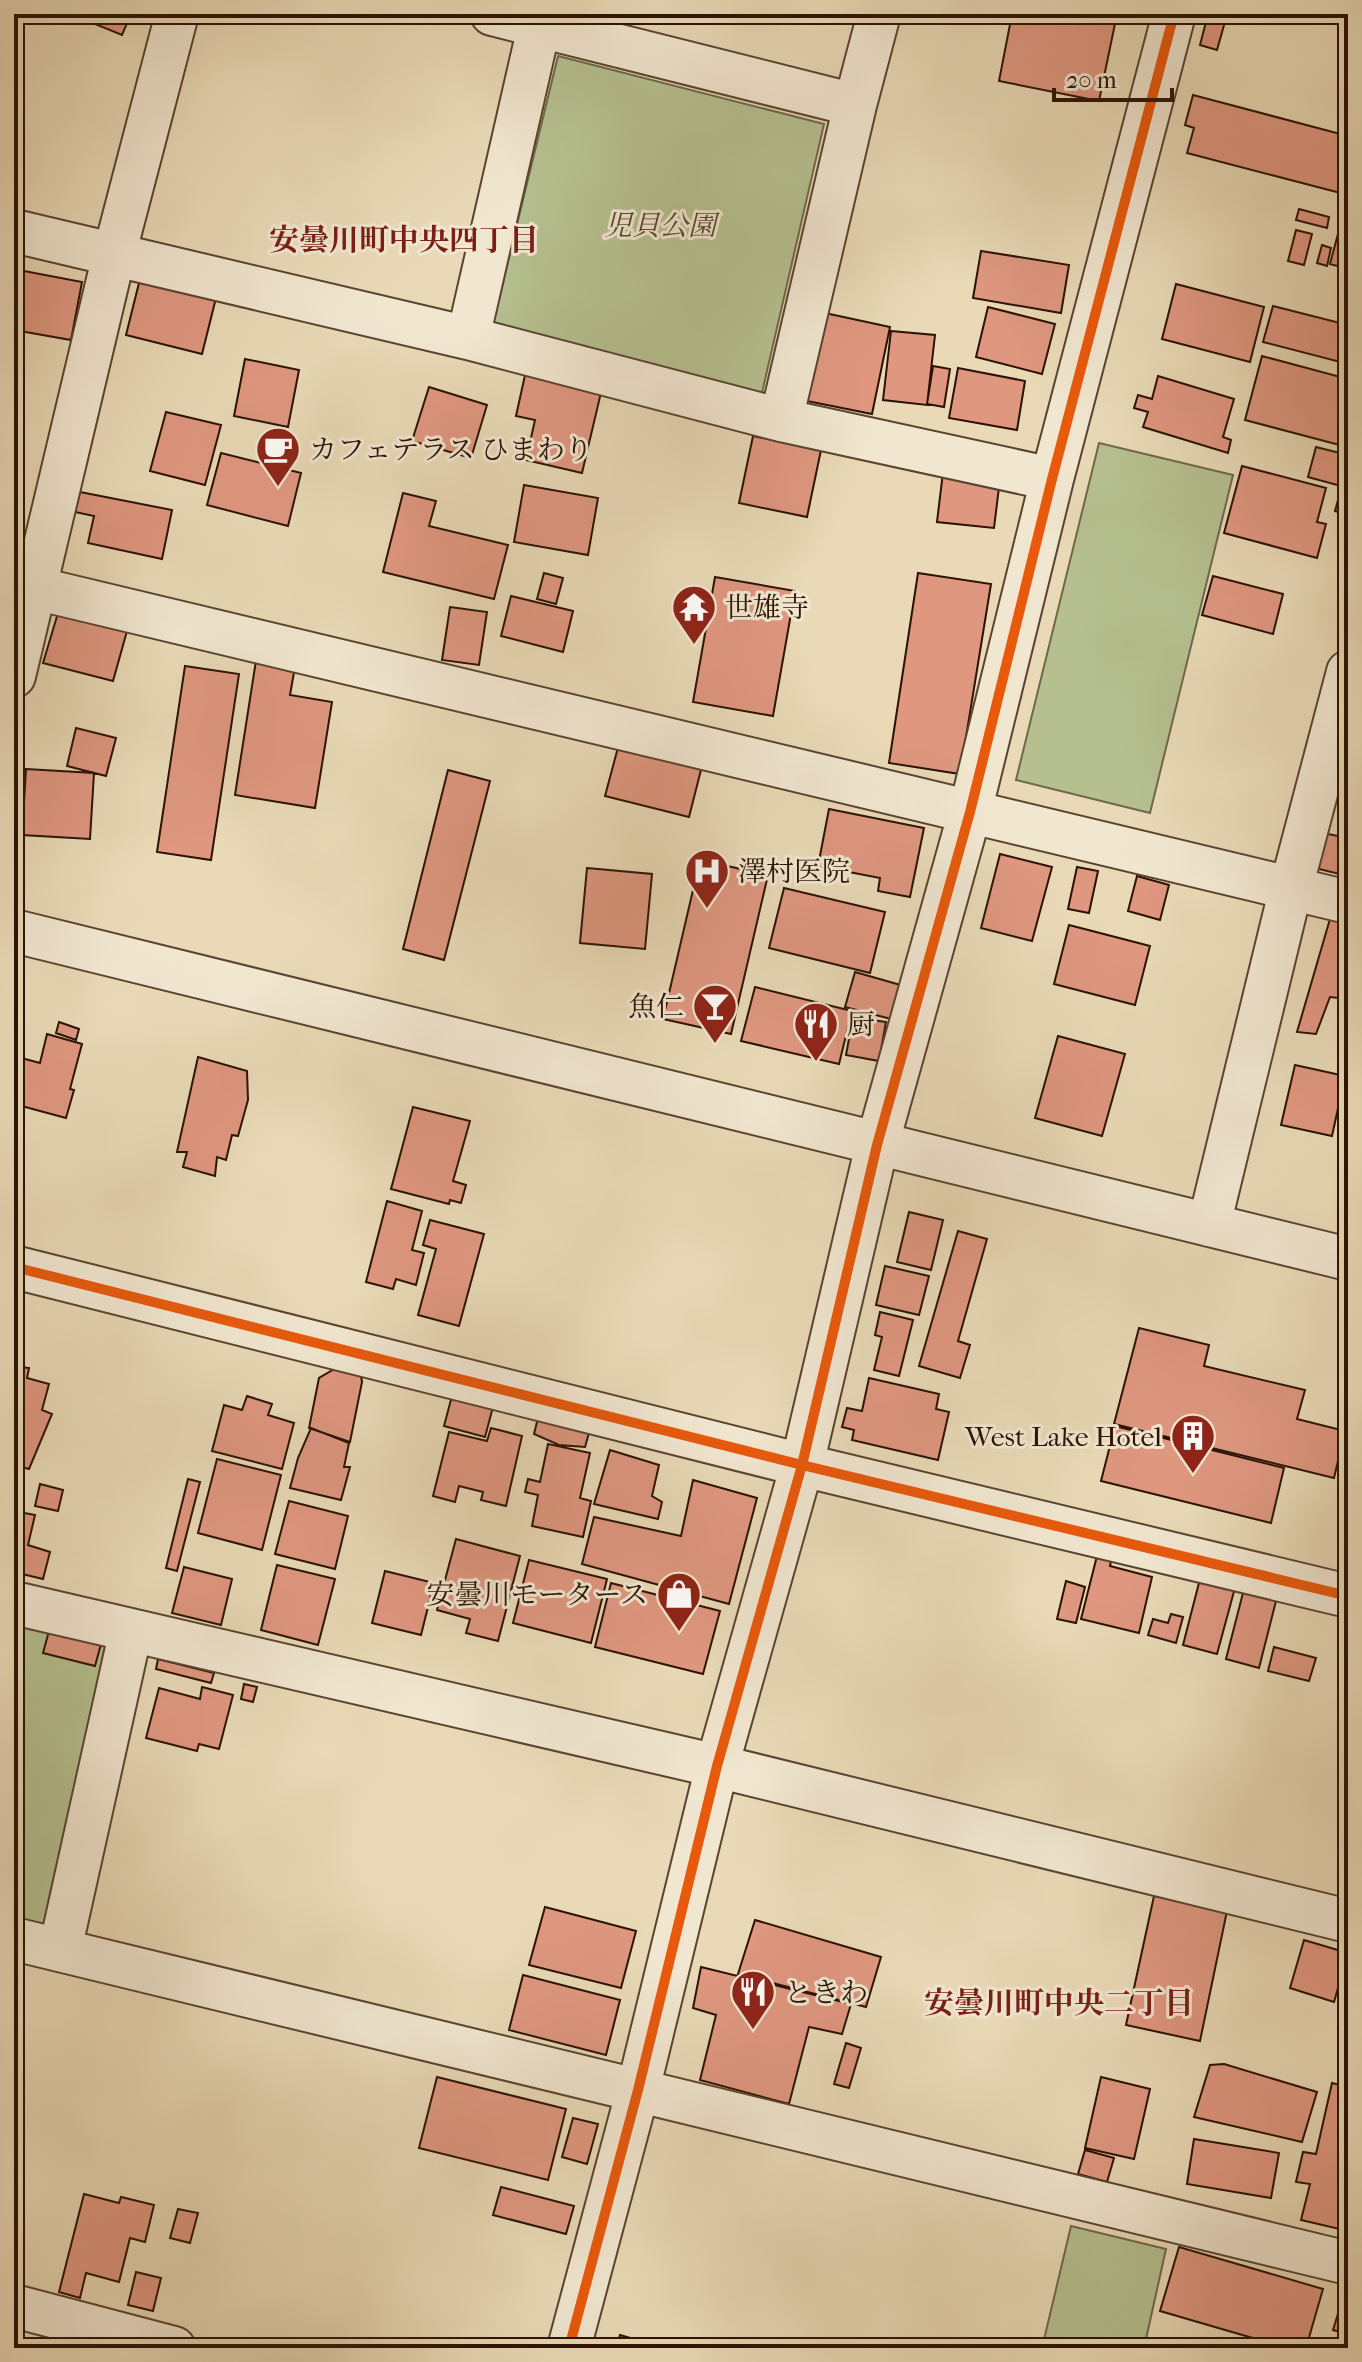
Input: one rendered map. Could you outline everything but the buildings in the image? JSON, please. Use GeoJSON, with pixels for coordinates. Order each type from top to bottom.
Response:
{"type":"FeatureCollection","features":[{"type":"Feature","properties":{"kind":"street"},"geometry":{"type":"LineString","coordinates":[[14,676],[114,255],[177,14]]}},
{"type":"Feature","properties":{"kind":"street"},"geometry":{"type":"LineString","coordinates":[[492,14],[540,20],[855,105]]}},
{"type":"Feature","properties":{"kind":"street"},"geometry":{"type":"LineString","coordinates":[[781,420],[879,14]]}},
{"type":"Feature","properties":{"kind":"street"},"geometry":{"type":"LineString","coordinates":[[569,2348],[638,2090],[717,1766],[802,1465],[877,1145],[970,812],[1052,479],[1174,14]]}},
{"type":"Feature","properties":{"kind":"street"},"geometry":{"type":"LineString","coordinates":[[468,338],[540,20]]}},
{"type":"Feature","properties":{"kind":"street"},"geometry":{"type":"LineString","coordinates":[[14,231],[468,338],[781,420],[1052,479]]}},
{"type":"Feature","properties":{"kind":"street"},"geometry":{"type":"LineString","coordinates":[[35,588],[1348,902]]}},
{"type":"Feature","properties":{"kind":"street"},"geometry":{"type":"LineString","coordinates":[[1209,1225],[1291,888],[1348,672]]}},
{"type":"Feature","properties":{"kind":"street"},"geometry":{"type":"LineString","coordinates":[[14,931],[1348,1259]]}},
{"type":"Feature","properties":{"kind":"street"},"geometry":{"type":"LineString","coordinates":[[14,1267],[802,1465],[1348,1596]]}},
{"type":"Feature","properties":{"kind":"street"},"geometry":{"type":"LineString","coordinates":[[14,1603],[717,1766],[1348,1921]]}},
{"type":"Feature","properties":{"kind":"street"},"geometry":{"type":"LineString","coordinates":[[60,1950],[131,1630]]}},
{"type":"Feature","properties":{"kind":"street"},"geometry":{"type":"LineString","coordinates":[[14,1939],[1348,2263]]}},
{"type":"Feature","properties":{"kind":"street"},"geometry":{"type":"LineString","coordinates":[[14,2306],[174,2348]]}},
{"type":"Feature","properties":{"kind":"green space","name":"児貝公園"},"geometry":{"type":"Polygon","coordinates":[[[558,56],[824,124],[761,397],[493,323],[558,56]]]}},
{"type":"Feature","properties":{"kind":"green space"},"geometry":{"type":"Polygon","coordinates":[[[1099,443],[1233,475],[1150,813],[1016,780],[1099,443]]]}},
{"type":"Feature","properties":{"kind":"green space"},"geometry":{"type":"Polygon","coordinates":[[[14,1623],[114,1647],[47,1931],[14,1923],[14,1623]]]}},
{"type":"Feature","properties":{"kind":"green space"},"geometry":{"type":"Polygon","coordinates":[[[1071,2226],[1166,2249],[1144,2348],[1042,2348],[1071,2226]]]}},
{"type":"Feature","properties":{"kind":"cycle path"},"geometry":{"type":"LineString","coordinates":[[569,2348],[638,2090],[717,1766],[802,1465],[877,1145],[970,812],[1052,479],[1174,14]]}},
{"type":"Feature","properties":{"kind":"cycle path"},"geometry":{"type":"LineString","coordinates":[[14,1267],[802,1465],[1348,1596]]}},
{"type":"Feature","properties":{"kind":"place","name":"カフェテラス ひまわり"},"geometry":{"type":"Point","coordinates":[278,488]}},
{"type":"Feature","properties":{"kind":"place","name":"世雄寺"},"geometry":{"type":"Point","coordinates":[694,646]}},
{"type":"Feature","properties":{"kind":"place","name":"澤村医院"},"geometry":{"type":"Point","coordinates":[707,910]}},
{"type":"Feature","properties":{"kind":"place","name":"魚仁"},"geometry":{"type":"Point","coordinates":[715,1045]}},
{"type":"Feature","properties":{"kind":"place","name":"厨"},"geometry":{"type":"Point","coordinates":[816,1063]}},
{"type":"Feature","properties":{"kind":"place","name":"West Lake Hotel"},"geometry":{"type":"Point","coordinates":[1193,1475]}},
{"type":"Feature","properties":{"kind":"place","name":"安曇川モータース"},"geometry":{"type":"Point","coordinates":[679,1633]}},
{"type":"Feature","properties":{"kind":"place","name":"ときわ"},"geometry":{"type":"Point","coordinates":[753,2031]}},
{"type":"Feature","properties":{"kind":"district","name":"安曇川町中央四丁目"},"geometry":{"type":"Point","coordinates":[404,240]}},
{"type":"Feature","properties":{"kind":"district","name":"安曇川町中央二丁目"},"geometry":{"type":"Point","coordinates":[1059,2003]}}]}
